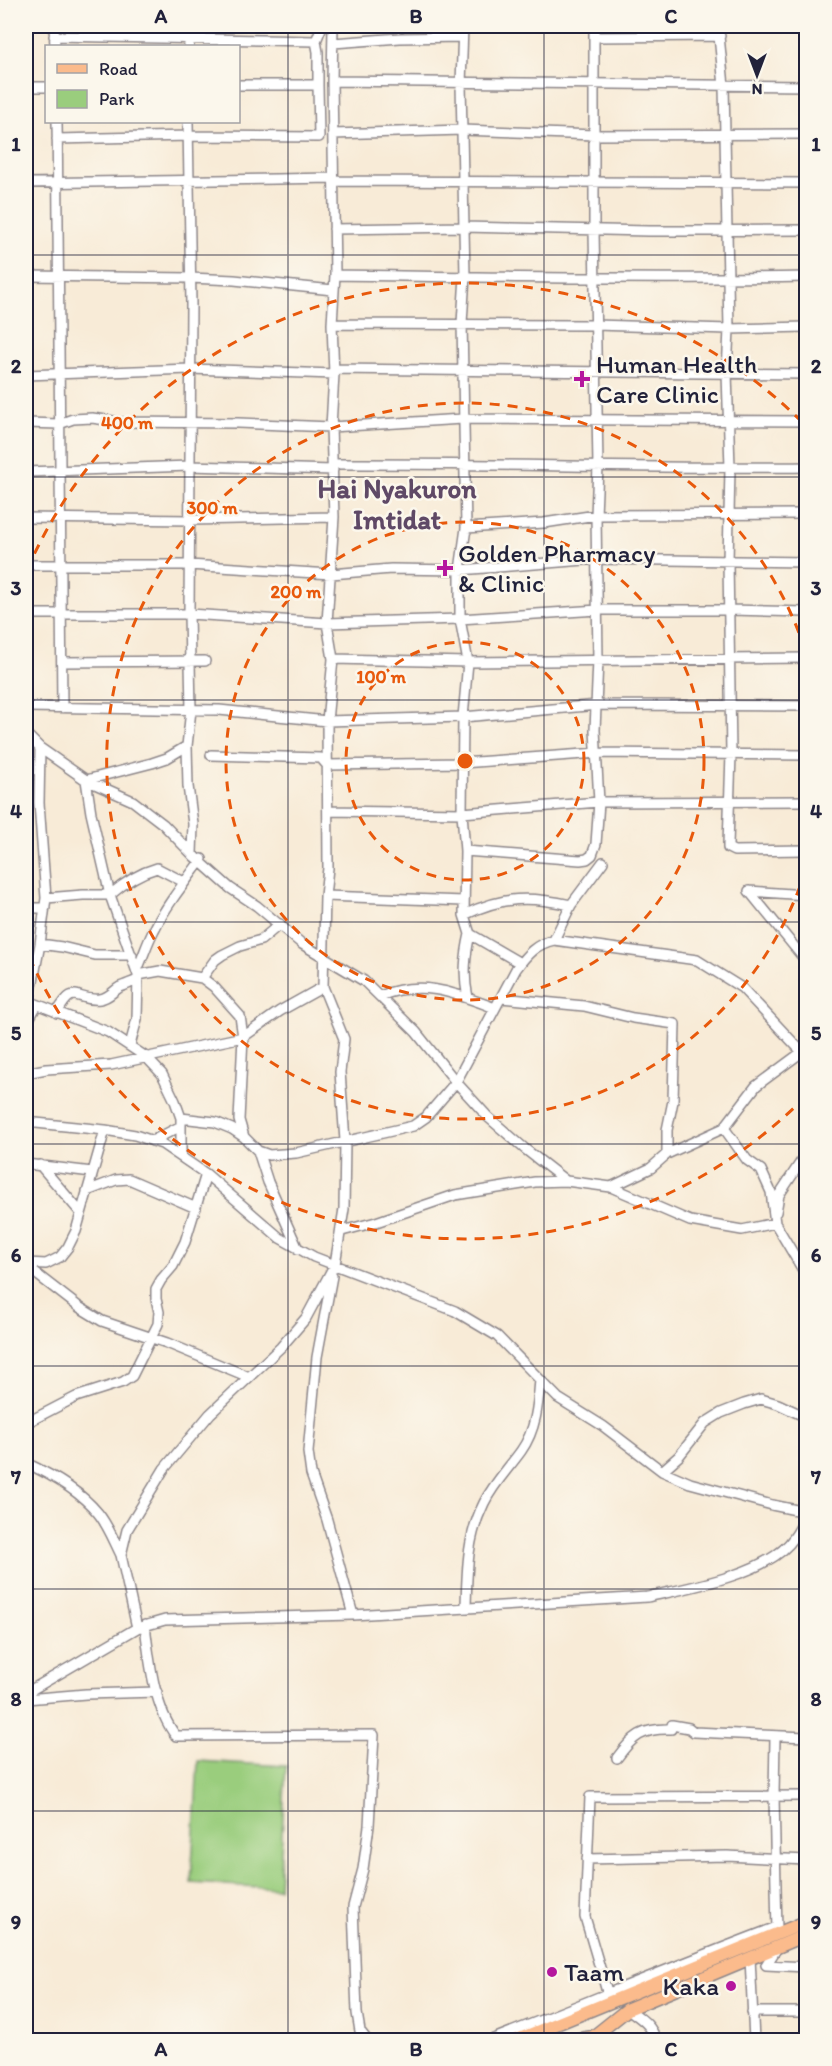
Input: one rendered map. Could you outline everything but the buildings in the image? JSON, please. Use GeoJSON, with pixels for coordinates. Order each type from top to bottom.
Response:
{"type":"FeatureCollection","features":[{"type":"Feature","properties":{"kind":"main road"},"geometry":{"type":"LineString","coordinates":[[517,2040],[777,1931],[807,1922]]}},
{"type":"Feature","properties":{"kind":"main road"},"geometry":{"type":"LineString","coordinates":[[574,2040],[593,2039],[628,2009],[807,1935]]}},
{"type":"Feature","properties":{"kind":"street"},"geometry":{"type":"LineString","coordinates":[[54,26],[55,45]]}},
{"type":"Feature","properties":{"kind":"street"},"geometry":{"type":"LineString","coordinates":[[189,26],[189,42]]}},
{"type":"Feature","properties":{"kind":"street"},"geometry":{"type":"LineString","coordinates":[[57,139],[189,136],[319,137],[316,41],[322,26]]}},
{"type":"Feature","properties":{"kind":"street"},"geometry":{"type":"LineString","coordinates":[[333,26],[335,275],[331,427],[334,517],[327,623],[333,659],[327,721],[328,868],[325,896],[324,987],[344,1039],[340,1072],[345,1141],[345,1200],[342,1231],[317,1357],[308,1452],[310,1474],[327,1520],[352,1615]]}},
{"type":"Feature","properties":{"kind":"street"},"geometry":{"type":"LineString","coordinates":[[463,26],[461,84],[465,276],[462,323],[465,528],[460,570],[460,619],[468,662],[462,763],[465,851],[464,915],[470,934],[464,967],[468,998]]}},
{"type":"Feature","properties":{"kind":"street"},"geometry":{"type":"LineString","coordinates":[[465,851],[580,860],[592,855],[596,844],[599,802],[596,730],[598,705],[596,515],[598,421],[594,230],[594,26]]}},
{"type":"Feature","properties":{"kind":"street"},"geometry":{"type":"LineString","coordinates":[[594,37],[719,31],[724,86],[729,329],[727,373],[730,468],[728,562],[731,754],[728,845],[730,850],[807,850]]}},
{"type":"Feature","properties":{"kind":"street"},"geometry":{"type":"LineString","coordinates":[[54,36],[189,42],[316,41]]}},
{"type":"Feature","properties":{"kind":"street"},"geometry":{"type":"LineString","coordinates":[[333,43],[400,38],[462,37]]}},
{"type":"Feature","properties":{"kind":"street"},"geometry":{"type":"LineString","coordinates":[[332,81],[807,86]]}},
{"type":"Feature","properties":{"kind":"street"},"geometry":{"type":"LineString","coordinates":[[240,85],[318,85]]}},
{"type":"Feature","properties":{"kind":"street"},"geometry":{"type":"LineString","coordinates":[[26,87],[45,87]]}},
{"type":"Feature","properties":{"kind":"street"},"geometry":{"type":"LineString","coordinates":[[57,123],[62,708]]}},
{"type":"Feature","properties":{"kind":"street"},"geometry":{"type":"LineString","coordinates":[[188,123],[191,710],[188,786],[193,824],[192,854]]}},
{"type":"Feature","properties":{"kind":"street"},"geometry":{"type":"LineString","coordinates":[[333,134],[462,130],[595,135],[807,134]]}},
{"type":"Feature","properties":{"kind":"street"},"geometry":{"type":"LineString","coordinates":[[26,183],[190,179],[334,179],[462,182],[807,183]]}},
{"type":"Feature","properties":{"kind":"street"},"geometry":{"type":"LineString","coordinates":[[334,229],[464,227],[594,230],[807,230]]}},
{"type":"Feature","properties":{"kind":"street"},"geometry":{"type":"LineString","coordinates":[[335,275],[728,279],[807,277]]}},
{"type":"Feature","properties":{"kind":"street"},"geometry":{"type":"LineString","coordinates":[[26,276],[234,280],[333,290]]}},
{"type":"Feature","properties":{"kind":"street"},"geometry":{"type":"LineString","coordinates":[[332,324],[462,323],[729,329],[807,327]]}},
{"type":"Feature","properties":{"kind":"street"},"geometry":{"type":"LineString","coordinates":[[26,375],[190,369],[334,371],[464,369],[807,374]]}},
{"type":"Feature","properties":{"kind":"street"},"geometry":{"type":"LineString","coordinates":[[26,423],[59,424],[73,419],[92,418],[120,422],[331,427],[463,419],[807,421]]}},
{"type":"Feature","properties":{"kind":"street"},"geometry":{"type":"LineString","coordinates":[[26,472],[189,466],[333,467],[464,464],[598,467],[807,467]]}},
{"type":"Feature","properties":{"kind":"street"},"geometry":{"type":"LineString","coordinates":[[465,528],[544,523],[596,515],[807,514]]}},
{"type":"Feature","properties":{"kind":"street"},"geometry":{"type":"LineString","coordinates":[[26,518],[191,520],[334,517]]}},
{"type":"Feature","properties":{"kind":"street"},"geometry":{"type":"LineString","coordinates":[[26,565],[189,565],[331,574],[391,569],[460,570],[597,559],[807,562]]}},
{"type":"Feature","properties":{"kind":"street"},"geometry":{"type":"LineString","coordinates":[[26,614],[189,614],[327,623],[460,619],[598,610],[807,612]]}},
{"type":"Feature","properties":{"kind":"street"},"geometry":{"type":"LineString","coordinates":[[333,659],[468,662],[807,658]]}},
{"type":"Feature","properties":{"kind":"street"},"geometry":{"type":"LineString","coordinates":[[62,662],[205,661]]}},
{"type":"Feature","properties":{"kind":"street"},"geometry":{"type":"LineString","coordinates":[[26,707],[219,710],[327,721],[463,717],[598,705],[807,706]]}},
{"type":"Feature","properties":{"kind":"street"},"geometry":{"type":"LineString","coordinates":[[26,734],[40,748],[86,780],[133,801],[163,824],[230,888],[280,924],[302,944],[364,981],[416,1032],[488,1117],[566,1181]]}},
{"type":"Feature","properties":{"kind":"street"},"geometry":{"type":"LineString","coordinates":[[86,780],[152,764],[188,746]]}},
{"type":"Feature","properties":{"kind":"street"},"geometry":{"type":"LineString","coordinates":[[26,1024],[45,903],[39,803],[40,748]]}},
{"type":"Feature","properties":{"kind":"street"},"geometry":{"type":"LineString","coordinates":[[327,765],[462,763],[598,753],[807,755]]}},
{"type":"Feature","properties":{"kind":"street"},"geometry":{"type":"LineString","coordinates":[[211,755],[321,758],[327,765]]}},
{"type":"Feature","properties":{"kind":"street"},"geometry":{"type":"LineString","coordinates":[[86,780],[91,813],[111,895],[138,975]]}},
{"type":"Feature","properties":{"kind":"street"},"geometry":{"type":"LineString","coordinates":[[328,811],[462,813],[599,802],[807,801]]}},
{"type":"Feature","properties":{"kind":"street"},"geometry":{"type":"LineString","coordinates":[[130,1045],[137,1019],[138,975],[153,931],[184,882],[203,858]]}},
{"type":"Feature","properties":{"kind":"street"},"geometry":{"type":"LineString","coordinates":[[554,940],[572,905],[603,862]]}},
{"type":"Feature","properties":{"kind":"street"},"geometry":{"type":"LineString","coordinates":[[26,908],[83,895],[111,895],[135,876],[157,868],[184,882]]}},
{"type":"Feature","properties":{"kind":"street"},"geometry":{"type":"LineString","coordinates":[[807,895],[749,891],[807,961]]}},
{"type":"Feature","properties":{"kind":"street"},"geometry":{"type":"LineString","coordinates":[[325,896],[464,902]]}},
{"type":"Feature","properties":{"kind":"street"},"geometry":{"type":"LineString","coordinates":[[464,915],[480,906],[507,899],[550,901],[572,905]]}},
{"type":"Feature","properties":{"kind":"street"},"geometry":{"type":"LineString","coordinates":[[202,978],[215,960],[222,955],[240,946],[261,940],[280,924]]}},
{"type":"Feature","properties":{"kind":"street"},"geometry":{"type":"LineString","coordinates":[[470,934],[520,963]]}},
{"type":"Feature","properties":{"kind":"street"},"geometry":{"type":"LineString","coordinates":[[152,1141],[181,1122],[215,1122],[232,1129],[258,1151],[269,1155],[282,1155],[388,1134],[412,1126],[426,1117],[456,1082],[520,963],[527,954],[542,943],[554,940],[697,960],[742,988],[804,1055],[756,1086],[724,1128],[667,1155],[651,1168],[610,1187]]}},
{"type":"Feature","properties":{"kind":"street"},"geometry":{"type":"LineString","coordinates":[[40,944],[95,955],[132,955]]}},
{"type":"Feature","properties":{"kind":"street"},"geometry":{"type":"LineString","coordinates":[[57,1013],[63,1001],[72,994],[99,999],[108,997],[138,975],[160,971],[202,978],[214,987],[240,1016],[243,1037],[239,1120],[244,1137]]}},
{"type":"Feature","properties":{"kind":"street"},"geometry":{"type":"LineString","coordinates":[[26,1076],[31,1072],[46,1069],[111,1065],[243,1037],[280,1011],[324,987]]}},
{"type":"Feature","properties":{"kind":"street"},"geometry":{"type":"LineString","coordinates":[[380,996],[397,989],[416,987],[449,992],[495,1008]]}},
{"type":"Feature","properties":{"kind":"street"},"geometry":{"type":"LineString","coordinates":[[501,998],[584,1006],[633,1018],[675,1024],[674,1101],[667,1130],[667,1155]]}},
{"type":"Feature","properties":{"kind":"street"},"geometry":{"type":"LineString","coordinates":[[30,1002],[108,1032],[146,1057],[162,1074],[175,1101],[181,1122],[181,1157]]}},
{"type":"Feature","properties":{"kind":"street"},"geometry":{"type":"LineString","coordinates":[[26,1122],[105,1130],[135,1135],[162,1144],[206,1174],[254,1218],[280,1238],[314,1257],[455,1311],[497,1336],[558,1398],[603,1426],[662,1471],[690,1483],[807,1514],[790,1543],[777,1555],[746,1571],[681,1590],[647,1597],[352,1615],[165,1620],[141,1627],[26,1693]]}},
{"type":"Feature","properties":{"kind":"street"},"geometry":{"type":"LineString","coordinates":[[724,1128],[747,1160],[761,1170],[771,1192],[775,1223],[807,1275]]}},
{"type":"Feature","properties":{"kind":"street"},"geometry":{"type":"LineString","coordinates":[[26,1265],[46,1264],[60,1257],[68,1247],[76,1231],[105,1130]]}},
{"type":"Feature","properties":{"kind":"street"},"geometry":{"type":"LineString","coordinates":[[258,1151],[268,1182],[298,1248]]}},
{"type":"Feature","properties":{"kind":"street"},"geometry":{"type":"LineString","coordinates":[[775,1223],[779,1195],[807,1154]]}},
{"type":"Feature","properties":{"kind":"street"},"geometry":{"type":"LineString","coordinates":[[26,1164],[92,1172]]}},
{"type":"Feature","properties":{"kind":"street"},"geometry":{"type":"LineString","coordinates":[[40,1165],[81,1213]]}},
{"type":"Feature","properties":{"kind":"street"},"geometry":{"type":"LineString","coordinates":[[26,1423],[76,1397],[128,1380],[132,1376],[159,1318],[156,1289],[173,1266],[185,1242],[206,1174]]}},
{"type":"Feature","properties":{"kind":"street"},"geometry":{"type":"LineString","coordinates":[[87,1191],[116,1180],[129,1179],[196,1208]]}},
{"type":"Feature","properties":{"kind":"street"},"geometry":{"type":"LineString","coordinates":[[342,1231],[455,1195],[535,1182],[566,1181],[610,1187],[690,1221],[742,1230],[775,1223]]}},
{"type":"Feature","properties":{"kind":"street"},"geometry":{"type":"LineString","coordinates":[[121,1555],[128,1530],[164,1469],[210,1414],[281,1347],[306,1318],[335,1264]]}},
{"type":"Feature","properties":{"kind":"street"},"geometry":{"type":"LineString","coordinates":[[26,1265],[90,1314],[109,1324],[167,1343],[249,1377]]}},
{"type":"Feature","properties":{"kind":"street"},"geometry":{"type":"LineString","coordinates":[[466,1607],[466,1561],[471,1537],[482,1506],[494,1484],[520,1451],[530,1433],[537,1414],[540,1380]]}},
{"type":"Feature","properties":{"kind":"street"},"geometry":{"type":"LineString","coordinates":[[662,1471],[679,1456],[705,1424],[721,1413],[744,1404],[761,1399],[807,1417]]}},
{"type":"Feature","properties":{"kind":"street"},"geometry":{"type":"LineString","coordinates":[[26,1463],[51,1475],[79,1494],[99,1514],[110,1531],[121,1555],[157,1692],[170,1728],[176,1736],[374,1735],[369,1826],[363,1869],[353,1908],[357,2013],[360,2031],[367,2040]]}},
{"type":"Feature","properties":{"kind":"street"},"geometry":{"type":"LineString","coordinates":[[26,1699],[157,1692]]}},
{"type":"Feature","properties":{"kind":"street"},"geometry":{"type":"LineString","coordinates":[[616,1758],[629,1741],[639,1733],[671,1729],[672,1725],[689,1728],[694,1732],[807,1737]]}},
{"type":"Feature","properties":{"kind":"street"},"geometry":{"type":"LineString","coordinates":[[491,2040],[608,1995],[650,1976],[777,1931],[775,1737]]}},
{"type":"Feature","properties":{"kind":"street"},"geometry":{"type":"LineString","coordinates":[[608,1995],[585,1917],[590,1797],[807,1796]]}},
{"type":"Feature","properties":{"kind":"street"},"geometry":{"type":"LineString","coordinates":[[587,1859],[727,1856],[807,1860]]}},
{"type":"Feature","properties":{"kind":"street"},"geometry":{"type":"LineString","coordinates":[[777,1948],[766,1965],[807,1967]]}},
{"type":"Feature","properties":{"kind":"street"},"geometry":{"type":"LineString","coordinates":[[750,1958],[754,2040]]}},
{"type":"Feature","properties":{"kind":"street"},"geometry":{"type":"LineString","coordinates":[[628,2009],[648,2024],[656,2040]]}},
{"type":"Feature","properties":{"kind":"street"},"geometry":{"type":"LineString","coordinates":[[752,2012],[807,2012]]}},
{"type":"Feature","properties":{"kind":"green space"},"geometry":{"type":"Polygon","coordinates":[[[198,1761],[286,1766],[279,1888],[191,1883],[198,1761]]]}},
{"type":"Feature","properties":{"kind":"place","name":"Human Health Care Clinic"},"geometry":{"type":"Point","coordinates":[582,379]}},
{"type":"Feature","properties":{"kind":"place","name":"Golden Pharmacy & Clinic"},"geometry":{"type":"Point","coordinates":[445,568]}},
{"type":"Feature","properties":{"kind":"place","name":"Taam"},"geometry":{"type":"Point","coordinates":[552,1972]}},
{"type":"Feature","properties":{"kind":"place","name":"Kaka"},"geometry":{"type":"Point","coordinates":[731,1986]}},
{"type":"Feature","properties":{"kind":"district","name":"Hai Nyakuron Imtidat"},"geometry":{"type":"Point","coordinates":[397,504]}}]}
